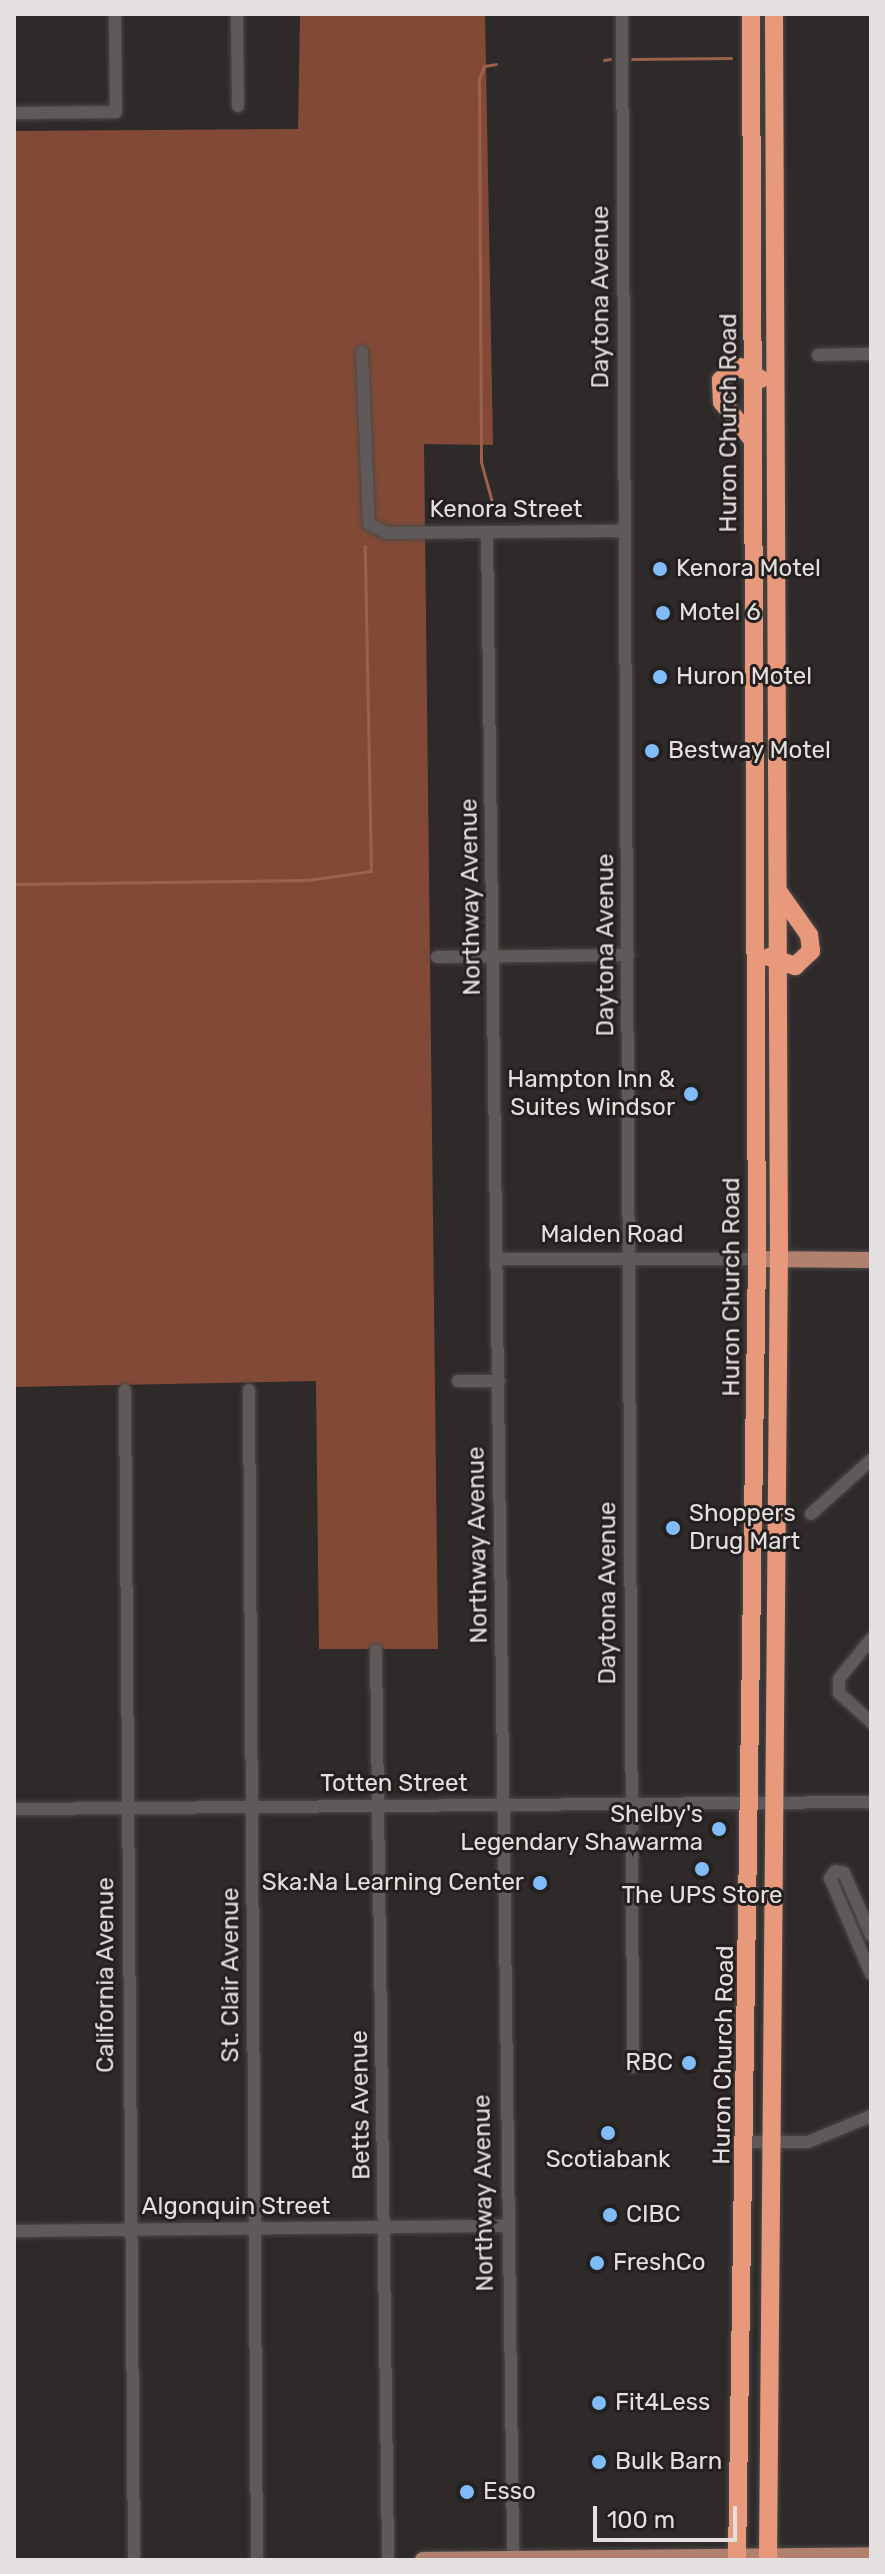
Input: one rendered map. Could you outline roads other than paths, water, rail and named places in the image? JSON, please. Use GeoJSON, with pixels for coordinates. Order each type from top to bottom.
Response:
{"type":"FeatureCollection","features":[{"type":"Feature","properties":{"kind":"highway","name":"Huron Church Road"},"geometry":{"type":"LineString","coordinates":[[737,2558],[753,1802],[757,1259],[751,14]]}},
{"type":"Feature","properties":{"kind":"highway","name":"Huron Church Road"},"geometry":{"type":"LineString","coordinates":[[768,2558],[768,2144],[775,1802],[779,1259],[774,14]]}},
{"type":"Feature","properties":{"kind":"highway"},"geometry":{"type":"LineString","coordinates":[[753,441],[720,388],[729,370],[752,371],[768,388],[776,414]]}},
{"type":"Feature","properties":{"kind":"highway"},"geometry":{"type":"LineString","coordinates":[[755,951],[778,962],[798,966],[811,951],[809,935],[778,891]]}},
{"type":"Feature","properties":{"kind":"main road","name":"Malden Road"},"geometry":{"type":"LineString","coordinates":[[757,1259],[871,1260]]}},
{"type":"Feature","properties":{"kind":"main road"},"geometry":{"type":"LineString","coordinates":[[423,2560],[871,2555]]}},
{"type":"Feature","properties":{"kind":"street"},"geometry":{"type":"LineString","coordinates":[[14,113],[116,112],[115,14]]}},
{"type":"Feature","properties":{"kind":"street"},"geometry":{"type":"LineString","coordinates":[[237,14],[238,106]]}},
{"type":"Feature","properties":{"kind":"street","name":"Daytona Avenue"},"geometry":{"type":"LineString","coordinates":[[622,14],[633,2067]]}},
{"type":"Feature","properties":{"kind":"street","name":"Kenora Street"},"geometry":{"type":"LineString","coordinates":[[362,352],[369,524],[387,533],[625,531]]}},
{"type":"Feature","properties":{"kind":"street"},"geometry":{"type":"LineString","coordinates":[[818,355],[871,354]]}},
{"type":"Feature","properties":{"kind":"street","name":"Northway Avenue"},"geometry":{"type":"LineString","coordinates":[[487,532],[498,1259],[506,2226],[513,2558]]}},
{"type":"Feature","properties":{"kind":"street"},"geometry":{"type":"LineString","coordinates":[[437,957],[628,955]]}},
{"type":"Feature","properties":{"kind":"street","name":"Malden Road"},"geometry":{"type":"LineString","coordinates":[[498,1259],[757,1259]]}},
{"type":"Feature","properties":{"kind":"street"},"geometry":{"type":"LineString","coordinates":[[458,1381],[499,1381]]}},
{"type":"Feature","properties":{"kind":"street","name":"California Avenue"},"geometry":{"type":"LineString","coordinates":[[125,1390],[134,2560]]}},
{"type":"Feature","properties":{"kind":"street","name":"St. Clair Avenue"},"geometry":{"type":"LineString","coordinates":[[249,1390],[257,2560]]}},
{"type":"Feature","properties":{"kind":"street"},"geometry":{"type":"LineString","coordinates":[[811,1514],[871,1460]]}},
{"type":"Feature","properties":{"kind":"street"},"geometry":{"type":"LineString","coordinates":[[871,1639],[839,1679],[839,1693],[871,1722]]}},
{"type":"Feature","properties":{"kind":"street","name":"Betts Avenue"},"geometry":{"type":"LineString","coordinates":[[376,1650],[388,2560]]}},
{"type":"Feature","properties":{"kind":"street","name":"Totten Street"},"geometry":{"type":"LineString","coordinates":[[14,1809],[871,1802]]}},
{"type":"Feature","properties":{"kind":"street"},"geometry":{"type":"LineString","coordinates":[[871,1935],[844,1873],[835,1871],[830,1878],[871,1974]]}},
{"type":"Feature","properties":{"kind":"street"},"geometry":{"type":"LineString","coordinates":[[745,2142],[808,2142],[871,2116]]}},
{"type":"Feature","properties":{"kind":"street","name":"Algonquin Street"},"geometry":{"type":"LineString","coordinates":[[14,2231],[506,2226]]}},
{"type":"Feature","properties":{"kind":"waterway"},"geometry":{"type":"LineString","coordinates":[[632,59],[731,58]]}},
{"type":"Feature","properties":{"kind":"waterway"},"geometry":{"type":"LineString","coordinates":[[604,60],[610,59]]}},
{"type":"Feature","properties":{"kind":"waterway"},"geometry":{"type":"LineString","coordinates":[[492,502],[481,462],[479,79],[484,66],[496,64]]}},
{"type":"Feature","properties":{"kind":"waterway"},"geometry":{"type":"LineString","coordinates":[[14,884],[307,880],[371,871],[365,546]]}},
{"type":"Feature","properties":{"kind":"place","name":"Kenora Motel"},"geometry":{"type":"Point","coordinates":[660,569]}},
{"type":"Feature","properties":{"kind":"place","name":"Motel 6"},"geometry":{"type":"Point","coordinates":[663,613]}},
{"type":"Feature","properties":{"kind":"place","name":"Huron Motel"},"geometry":{"type":"Point","coordinates":[660,677]}},
{"type":"Feature","properties":{"kind":"place","name":"Bestway Motel"},"geometry":{"type":"Point","coordinates":[652,751]}},
{"type":"Feature","properties":{"kind":"place","name":"Hampton Inn & Suites Windsor"},"geometry":{"type":"Point","coordinates":[691,1094]}},
{"type":"Feature","properties":{"kind":"place","name":"Shoppers Drug Mart"},"geometry":{"type":"Point","coordinates":[673,1528]}},
{"type":"Feature","properties":{"kind":"place","name":"Shelby's Legendary Shawarma"},"geometry":{"type":"Point","coordinates":[719,1829]}},
{"type":"Feature","properties":{"kind":"place","name":"The UPS Store"},"geometry":{"type":"Point","coordinates":[702,1869]}},
{"type":"Feature","properties":{"kind":"place","name":"Ska:Na Learning Center"},"geometry":{"type":"Point","coordinates":[540,1883]}},
{"type":"Feature","properties":{"kind":"place","name":"RBC"},"geometry":{"type":"Point","coordinates":[689,2063]}},
{"type":"Feature","properties":{"kind":"place","name":"Scotiabank"},"geometry":{"type":"Point","coordinates":[608,2133]}},
{"type":"Feature","properties":{"kind":"place","name":"CIBC"},"geometry":{"type":"Point","coordinates":[610,2215]}},
{"type":"Feature","properties":{"kind":"place","name":"FreshCo"},"geometry":{"type":"Point","coordinates":[597,2263]}},
{"type":"Feature","properties":{"kind":"place","name":"Fit4Less"},"geometry":{"type":"Point","coordinates":[599,2403]}},
{"type":"Feature","properties":{"kind":"place","name":"Bulk Barn"},"geometry":{"type":"Point","coordinates":[599,2462]}},
{"type":"Feature","properties":{"kind":"place","name":"Esso"},"geometry":{"type":"Point","coordinates":[467,2492]}}]}
